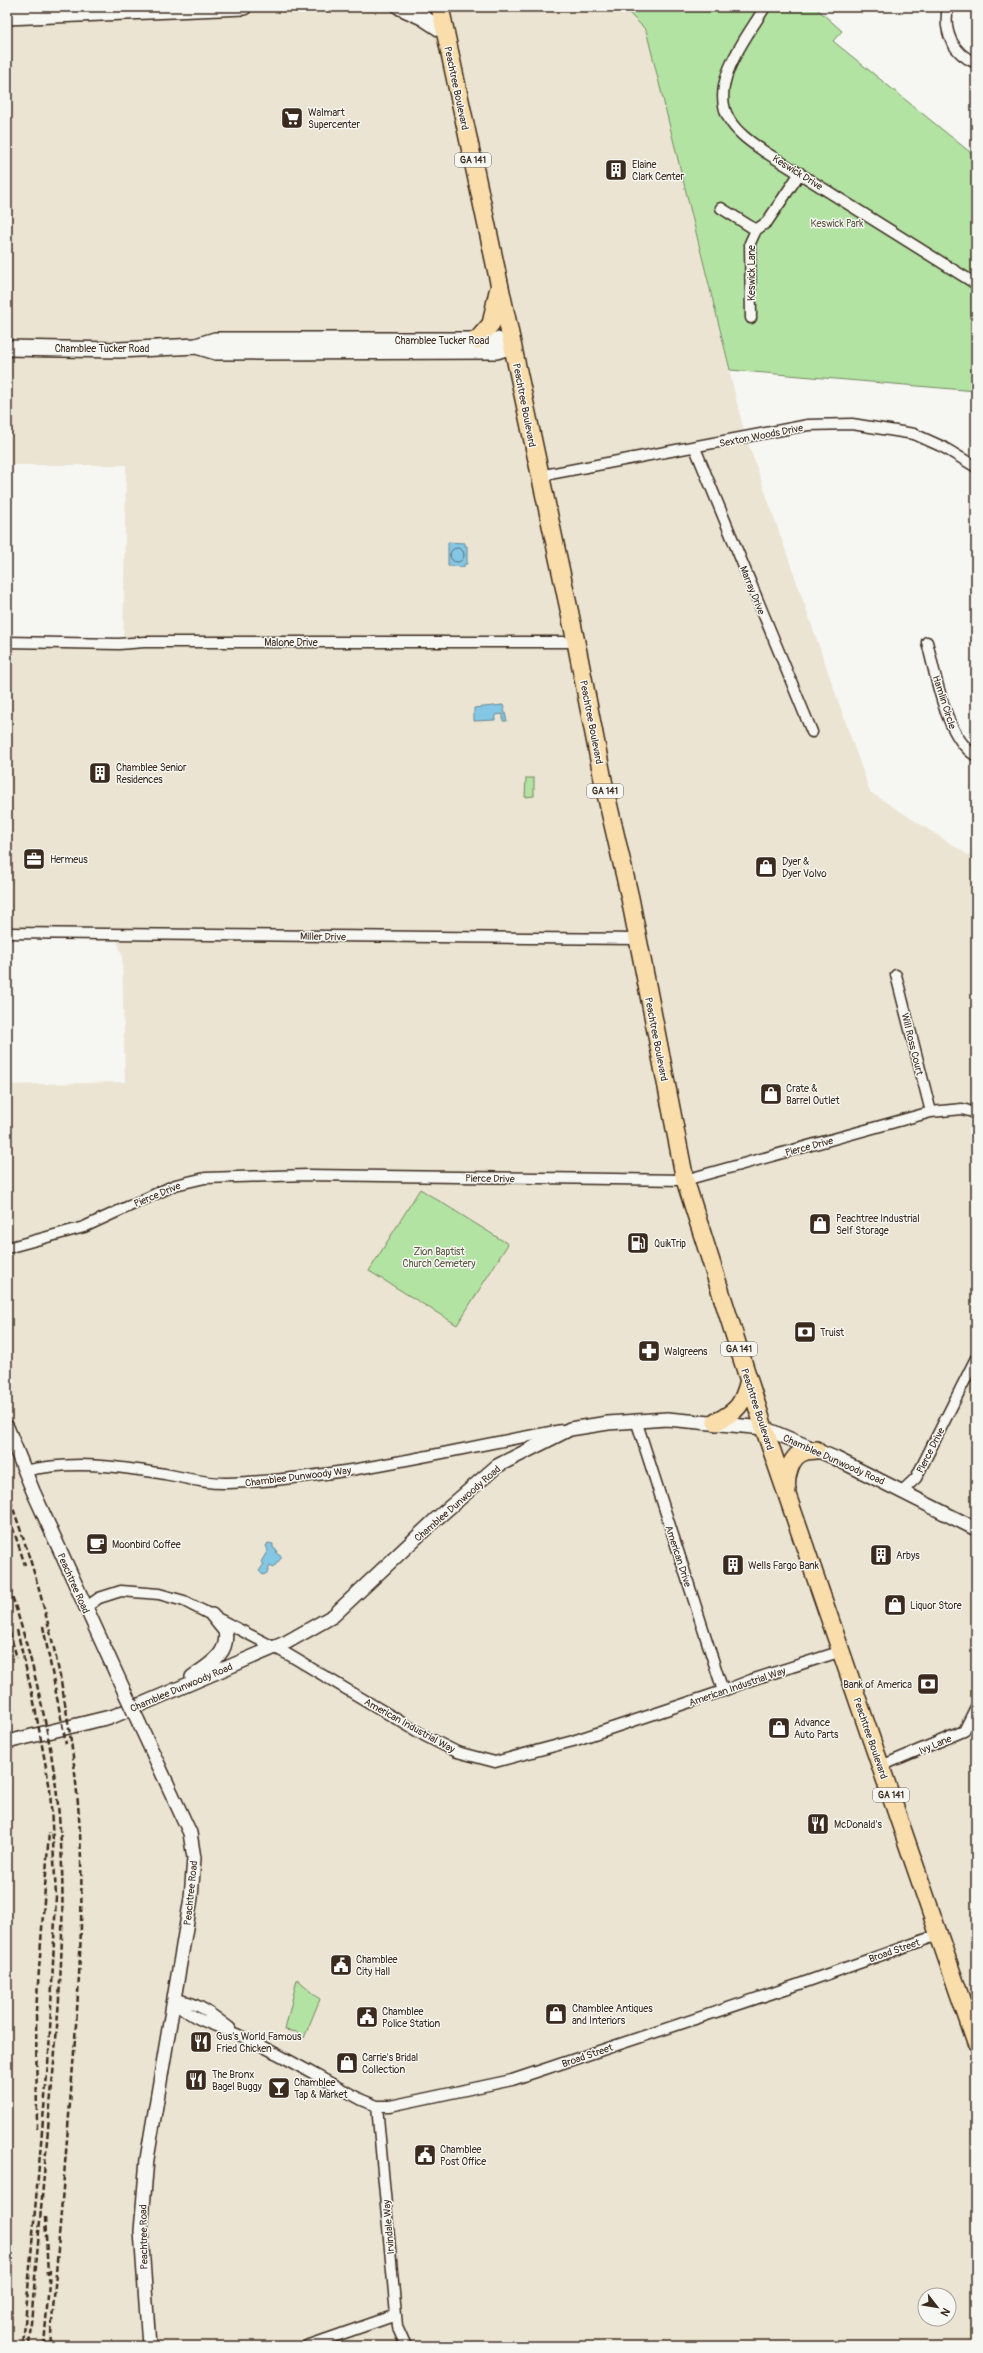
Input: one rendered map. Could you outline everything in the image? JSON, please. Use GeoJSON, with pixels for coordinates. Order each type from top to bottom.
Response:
{"type":"FeatureCollection","features":[{"type":"Feature","properties":{"kind":"highway","name":"Peachtree Boulevard"},"geometry":{"type":"LineString","coordinates":[[440,7],[513,346],[539,476],[576,642],[605,790],[638,940],[685,1180],[764,1428],[976,2043]]}},
{"type":"Feature","properties":{"kind":"highway"},"geometry":{"type":"LineString","coordinates":[[477,340],[491,324],[499,283]]}},
{"type":"Feature","properties":{"kind":"highway"},"geometry":{"type":"LineString","coordinates":[[716,1422],[731,1414],[740,1406],[749,1380]]}},
{"type":"Feature","properties":{"kind":"highway"},"geometry":{"type":"LineString","coordinates":[[788,1496],[786,1481],[796,1457],[803,1452],[816,1450]]}},
{"type":"Feature","properties":{"kind":"main road"},"geometry":{"type":"LineString","coordinates":[[7,17],[244,7]]}},
{"type":"Feature","properties":{"kind":"main road"},"geometry":{"type":"LineString","coordinates":[[400,7],[422,17],[445,32]]}},
{"type":"Feature","properties":{"kind":"main road","name":"Chamblee Tucker Road"},"geometry":{"type":"LineString","coordinates":[[7,348],[119,350],[196,346],[215,340],[497,340],[513,346]]}},
{"type":"Feature","properties":{"kind":"main road","name":"Chamblee Tucker Road"},"geometry":{"type":"LineString","coordinates":[[196,346],[216,352],[497,351],[513,346]]}},
{"type":"Feature","properties":{"kind":"street","name":"Keswick Drive"},"geometry":{"type":"LineString","coordinates":[[765,7],[728,70],[724,86],[725,104],[729,118],[747,139],[976,284]]}},
{"type":"Feature","properties":{"kind":"street"},"geometry":{"type":"LineString","coordinates":[[948,7],[946,30],[951,42],[958,52],[976,63]]}},
{"type":"Feature","properties":{"kind":"street","name":"Keswick Lane"},"geometry":{"type":"LineString","coordinates":[[751,318],[750,243],[756,230],[766,222],[800,173]]}},
{"type":"Feature","properties":{"kind":"street"},"geometry":{"type":"LineString","coordinates":[[721,208],[756,230]]}},
{"type":"Feature","properties":{"kind":"street","name":"Sexton Woods Drive"},"geometry":{"type":"LineString","coordinates":[[539,476],[622,459],[694,448],[808,425],[852,424],[914,434],[943,447],[976,467]]}},
{"type":"Feature","properties":{"kind":"street","name":"Marray Drive"},"geometry":{"type":"LineString","coordinates":[[694,448],[812,732]]}},
{"type":"Feature","properties":{"kind":"street","name":"Malone Drive"},"geometry":{"type":"LineString","coordinates":[[7,642],[119,644],[144,642],[576,642]]}},
{"type":"Feature","properties":{"kind":"street","name":"Hamlin Circle"},"geometry":{"type":"LineString","coordinates":[[927,642],[940,692],[956,736],[970,752],[976,756]]}},
{"type":"Feature","properties":{"kind":"street","name":"Miller Drive"},"geometry":{"type":"LineString","coordinates":[[7,933],[638,940]]}},
{"type":"Feature","properties":{"kind":"street","name":"Will Ross Court"},"geometry":{"type":"LineString","coordinates":[[896,975],[931,1112]]}},
{"type":"Feature","properties":{"kind":"street","name":"Pierce Drive"},"geometry":{"type":"LineString","coordinates":[[7,1248],[66,1233],[175,1185],[205,1178],[308,1175],[685,1180],[931,1112],[962,1109],[976,1113]]}},
{"type":"Feature","properties":{"kind":"street","name":"Pierce Drive"},"geometry":{"type":"LineString","coordinates":[[902,1491],[916,1478],[976,1358]]}},
{"type":"Feature","properties":{"kind":"street","name":"Chamblee Dunwoody Road"},"geometry":{"type":"LineString","coordinates":[[7,1742],[114,1716],[275,1648],[333,1616],[435,1520],[497,1466],[570,1428],[636,1420],[716,1422],[764,1428],[816,1450],[915,1497],[976,1529]]}},
{"type":"Feature","properties":{"kind":"street","name":"American Drive"},"geometry":{"type":"LineString","coordinates":[[636,1420],[723,1691]]}},
{"type":"Feature","properties":{"kind":"street","name":"Peachtree Road"},"geometry":{"type":"LineString","coordinates":[[7,1427],[24,1471],[85,1608],[187,1824],[194,1853],[191,1898],[146,2159],[142,2198],[141,2231],[149,2346]]}},
{"type":"Feature","properties":{"kind":"street","name":"Chamblee Dunwoody Way"},"geometry":{"type":"LineString","coordinates":[[24,1471],[88,1464],[225,1483],[261,1482],[346,1471],[570,1428]]}},
{"type":"Feature","properties":{"kind":"street","name":"Pierce Drive"},"geometry":{"type":"LineString","coordinates":[[915,1497],[916,1478]]}},
{"type":"Feature","properties":{"kind":"street","name":"American Industrial Way"},"geometry":{"type":"LineString","coordinates":[[85,1608],[98,1598],[111,1593],[132,1591],[168,1596],[212,1615],[275,1648],[425,1736],[457,1752],[495,1762],[572,1741],[723,1691],[751,1680],[842,1651]]}},
{"type":"Feature","properties":{"kind":"street"},"geometry":{"type":"LineString","coordinates":[[176,1690],[218,1657],[224,1648],[225,1631],[212,1615]]}},
{"type":"Feature","properties":{"kind":"street","name":"Ivy Lane"},"geometry":{"type":"LineString","coordinates":[[880,1766],[964,1731],[976,1707]]}},
{"type":"Feature","properties":{"kind":"street","name":"Broad Street"},"geometry":{"type":"LineString","coordinates":[[377,2106],[427,2099],[512,2080],[797,1985],[938,1935]]}},
{"type":"Feature","properties":{"kind":"street"},"geometry":{"type":"LineString","coordinates":[[174,2000],[185,2000],[210,2014],[240,2036],[377,2106]]}},
{"type":"Feature","properties":{"kind":"street","name":"Irvindale Way"},"geometry":{"type":"LineString","coordinates":[[377,2106],[397,2326],[406,2346]]}},
{"type":"Feature","properties":{"kind":"street"},"geometry":{"type":"LineString","coordinates":[[307,2346],[396,2315]]}},
{"type":"Feature","properties":{"kind":"shaded area"},"geometry":{"type":"Polygon","coordinates":[[[7,7],[647,7],[661,91],[744,431],[870,792],[976,860],[976,2346],[7,2346],[7,1085],[125,1082],[122,955],[115,935],[7,934],[7,645],[123,650],[126,465],[7,465],[7,7]]]}},
{"type":"Feature","properties":{"kind":"green space","name":"Keswick Park"},"geometry":{"type":"Polygon","coordinates":[[[623,7],[815,7],[842,31],[833,41],[976,157],[976,391],[730,370],[646,30],[623,7]]]}},
{"type":"Feature","properties":{"kind":"green space"},"geometry":{"type":"Polygon","coordinates":[[[526,778],[534,778],[534,796],[525,797],[526,778]]]}},
{"type":"Feature","properties":{"kind":"green space","name":"Zion Baptist Church Cemetery"},"geometry":{"type":"Polygon","coordinates":[[[420,1189],[508,1244],[457,1325],[369,1271],[420,1189]]]}},
{"type":"Feature","properties":{"kind":"green space"},"geometry":{"type":"Polygon","coordinates":[[[297,1979],[320,1999],[304,2038],[297,2032],[285,2030],[297,1979]]]}},
{"type":"Feature","properties":{"kind":"water"},"geometry":{"type":"Polygon","coordinates":[[[448,542],[465,543],[465,546],[467,546],[467,564],[464,564],[464,567],[448,566],[448,542]]]}},
{"type":"Feature","properties":{"kind":"water"},"geometry":{"type":"Polygon","coordinates":[[[503,705],[507,721],[503,721],[503,714],[495,715],[495,720],[474,721],[474,708],[503,705]]]}},
{"type":"Feature","properties":{"kind":"water"},"geometry":{"type":"Polygon","coordinates":[[[268,1543],[273,1544],[273,1548],[277,1550],[276,1553],[282,1557],[273,1568],[270,1566],[267,1573],[263,1575],[259,1571],[264,1564],[261,1562],[268,1550],[266,1546],[268,1543]]]}},
{"type":"Feature","properties":{"kind":"railway"},"geometry":{"type":"LineString","coordinates":[[7,1492],[20,1527],[42,1599],[59,1672],[72,1746],[81,1860],[81,1937],[77,2014],[50,2346]]}},
{"type":"Feature","properties":{"kind":"railway"},"geometry":{"type":"LineString","coordinates":[[7,1510],[25,1565]]}},
{"type":"Feature","properties":{"kind":"railway"},"geometry":{"type":"LineString","coordinates":[[7,1580],[30,1656],[48,1735],[56,1787],[62,1867],[62,1947],[60,1987],[29,2346]]}},
{"type":"Feature","properties":{"kind":"railway"},"geometry":{"type":"LineString","coordinates":[[7,1623],[17,1658]]}},
{"type":"Feature","properties":{"kind":"railway"},"geometry":{"type":"LineString","coordinates":[[43,1626],[66,1744]]}},
{"type":"Feature","properties":{"kind":"railway"},"geometry":{"type":"LineString","coordinates":[[17,1630],[34,1702],[50,1789],[56,1896],[49,2052],[23,2346]]}},
{"type":"Feature","properties":{"kind":"railway"},"geometry":{"type":"LineString","coordinates":[[37,2129],[36,2011],[49,1832]]}},
{"type":"Feature","properties":{"kind":"railway"},"geometry":{"type":"LineString","coordinates":[[45,2217],[48,2275]]}},
{"type":"Feature","properties":{"kind":"railway"},"geometry":{"type":"LineString","coordinates":[[44,2346],[50,2270]]}},
{"type":"Feature","properties":{"kind":"place","name":"Walmart Supercenter"},"geometry":{"type":"Point","coordinates":[292,118]}},
{"type":"Feature","properties":{"kind":"place","name":"Elaine Clark Center"},"geometry":{"type":"Point","coordinates":[616,170]}},
{"type":"Feature","properties":{"kind":"place","name":"Chamblee Senior Residences"},"geometry":{"type":"Point","coordinates":[100,773]}},
{"type":"Feature","properties":{"kind":"place","name":"Hermeus"},"geometry":{"type":"Point","coordinates":[34,859]}},
{"type":"Feature","properties":{"kind":"place","name":"Dyer & Dyer Volvo"},"geometry":{"type":"Point","coordinates":[766,867]}},
{"type":"Feature","properties":{"kind":"place","name":"Crate & Barrel Outlet"},"geometry":{"type":"Point","coordinates":[771,1094]}},
{"type":"Feature","properties":{"kind":"place","name":"Peachtree Industrial Self Storage"},"geometry":{"type":"Point","coordinates":[820,1224]}},
{"type":"Feature","properties":{"kind":"place","name":"QuikTrip"},"geometry":{"type":"Point","coordinates":[638,1243]}},
{"type":"Feature","properties":{"kind":"place","name":"Truist"},"geometry":{"type":"Point","coordinates":[805,1332]}},
{"type":"Feature","properties":{"kind":"place","name":"Walgreens"},"geometry":{"type":"Point","coordinates":[649,1351]}},
{"type":"Feature","properties":{"kind":"place","name":"Moonbird Coffee"},"geometry":{"type":"Point","coordinates":[97,1544]}},
{"type":"Feature","properties":{"kind":"place","name":"Arbys"},"geometry":{"type":"Point","coordinates":[881,1555]}},
{"type":"Feature","properties":{"kind":"place","name":"Wells Fargo Bank"},"geometry":{"type":"Point","coordinates":[733,1565]}},
{"type":"Feature","properties":{"kind":"place","name":"Liquor Store"},"geometry":{"type":"Point","coordinates":[895,1605]}},
{"type":"Feature","properties":{"kind":"place","name":"Bank of America"},"geometry":{"type":"Point","coordinates":[928,1684]}},
{"type":"Feature","properties":{"kind":"place","name":"Advance Auto Parts"},"geometry":{"type":"Point","coordinates":[779,1728]}},
{"type":"Feature","properties":{"kind":"place","name":"McDonald's"},"geometry":{"type":"Point","coordinates":[818,1824]}},
{"type":"Feature","properties":{"kind":"place","name":"Chamblee City Hall"},"geometry":{"type":"Point","coordinates":[341,1965]}},
{"type":"Feature","properties":{"kind":"place","name":"Chamblee Antiques and Interiors"},"geometry":{"type":"Point","coordinates":[556,2014]}},
{"type":"Feature","properties":{"kind":"place","name":"Chamblee Police Station"},"geometry":{"type":"Point","coordinates":[367,2017]}},
{"type":"Feature","properties":{"kind":"place","name":"Gus's World Famous Fried Chicken"},"geometry":{"type":"Point","coordinates":[201,2042]}},
{"type":"Feature","properties":{"kind":"place","name":"Carrie's Bridal Collection"},"geometry":{"type":"Point","coordinates":[347,2063]}},
{"type":"Feature","properties":{"kind":"place","name":"The Bronx Bagel Buggy"},"geometry":{"type":"Point","coordinates":[196,2080]}},
{"type":"Feature","properties":{"kind":"place","name":"Chamblee Tap & Market"},"geometry":{"type":"Point","coordinates":[279,2088]}},
{"type":"Feature","properties":{"kind":"place","name":"Chamblee Post Office"},"geometry":{"type":"Point","coordinates":[425,2155]}}]}
